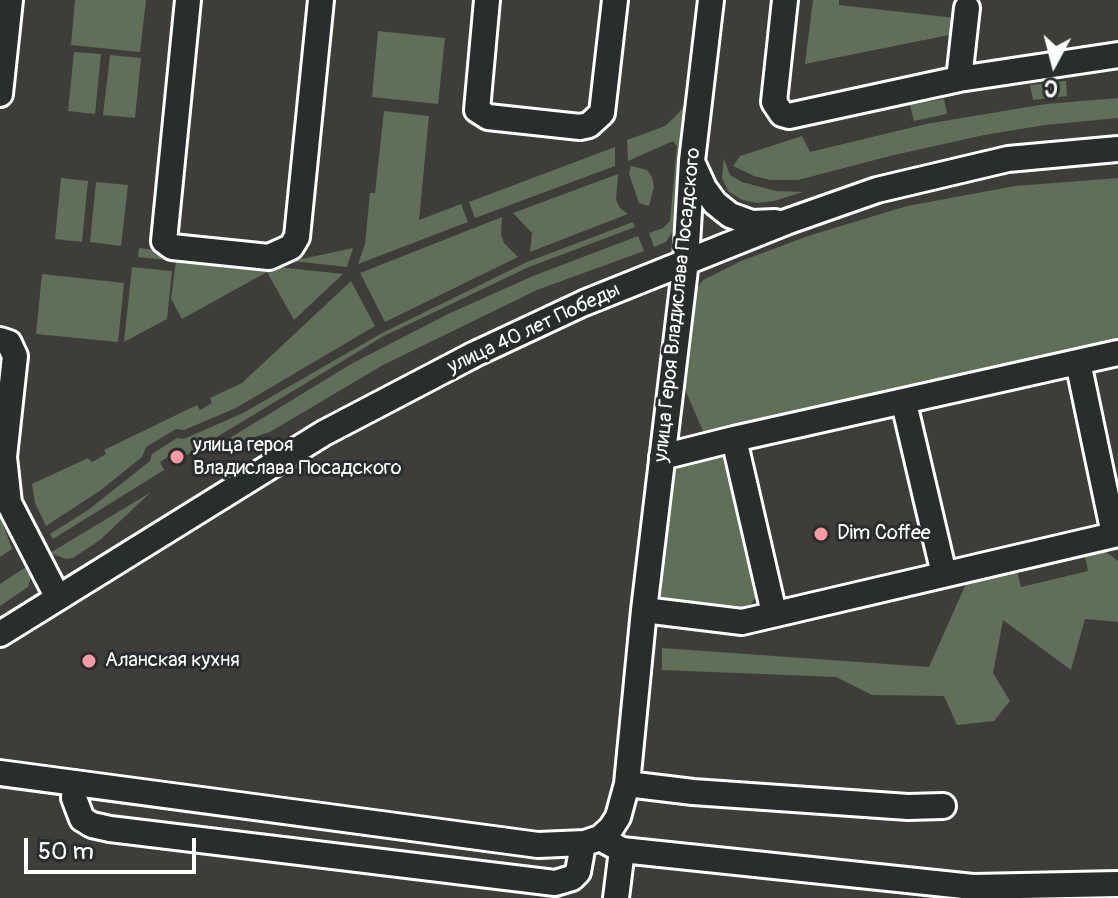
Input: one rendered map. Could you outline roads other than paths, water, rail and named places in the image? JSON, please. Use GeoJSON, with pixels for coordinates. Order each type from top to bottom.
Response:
{"type":"FeatureCollection","features":[{"type":"Feature","properties":{"kind":"street"},"geometry":{"type":"LineString","coordinates":[[0,94],[10,0]]}},
{"type":"Feature","properties":{"kind":"street"},"geometry":{"type":"LineString","coordinates":[[188,0],[164,241],[172,247],[269,257],[291,247],[297,237],[321,0]]}},
{"type":"Feature","properties":{"kind":"street"},"geometry":{"type":"LineString","coordinates":[[487,0],[477,110],[488,117],[580,127],[589,125],[602,113],[615,0]]}},
{"type":"Feature","properties":{"kind":"street","name":"улица Героя Владислава Посадского"},"geometry":{"type":"LineString","coordinates":[[75,783],[74,798],[82,819],[110,829],[555,883],[572,878],[578,872],[592,841],[618,817],[627,784],[644,610],[686,261],[692,164],[711,0]]}},
{"type":"Feature","properties":{"kind":"street"},"geometry":{"type":"LineString","coordinates":[[785,0],[774,102],[782,114],[789,116],[959,79],[1118,55]]}},
{"type":"Feature","properties":{"kind":"street"},"geometry":{"type":"LineString","coordinates":[[959,79],[967,8]]}},
{"type":"Feature","properties":{"kind":"street","name":"улица 40 лет Победы"},"geometry":{"type":"LineString","coordinates":[[0,634],[338,426],[475,354],[584,303],[786,222],[877,190],[1008,159],[1118,149]]}},
{"type":"Feature","properties":{"kind":"street"},"geometry":{"type":"LineString","coordinates":[[692,164],[709,196],[730,215],[752,223],[786,222]]}},
{"type":"Feature","properties":{"kind":"street"},"geometry":{"type":"LineString","coordinates":[[0,340],[9,343],[15,356],[4,457],[9,503],[58,598]]}},
{"type":"Feature","properties":{"kind":"street"},"geometry":{"type":"LineString","coordinates":[[662,457],[1118,353]]}},
{"type":"Feature","properties":{"kind":"street"},"geometry":{"type":"LineString","coordinates":[[644,610],[742,622],[1116,534],[1078,362]]}},
{"type":"Feature","properties":{"kind":"street"},"geometry":{"type":"LineString","coordinates":[[904,403],[944,574]]}},
{"type":"Feature","properties":{"kind":"street"},"geometry":{"type":"LineString","coordinates":[[734,439],[774,613]]}},
{"type":"Feature","properties":{"kind":"street"},"geometry":{"type":"LineString","coordinates":[[0,773],[538,845],[592,841],[622,850],[973,887],[1118,884]]}},
{"type":"Feature","properties":{"kind":"street"},"geometry":{"type":"LineString","coordinates":[[627,784],[693,792],[892,806],[943,806]]}},
{"type":"Feature","properties":{"kind":"street"},"geometry":{"type":"LineString","coordinates":[[616,898],[622,850]]}},
{"type":"Feature","properties":{"kind":"place","name":"улица героя Владислава Посадского"},"geometry":{"type":"Point","coordinates":[177,457]}},
{"type":"Feature","properties":{"kind":"place","name":"Dim Coffee"},"geometry":{"type":"Point","coordinates":[821,534]}},
{"type":"Feature","properties":{"kind":"place","name":"Аланская кухня"},"geometry":{"type":"Point","coordinates":[89,661]}}]}
